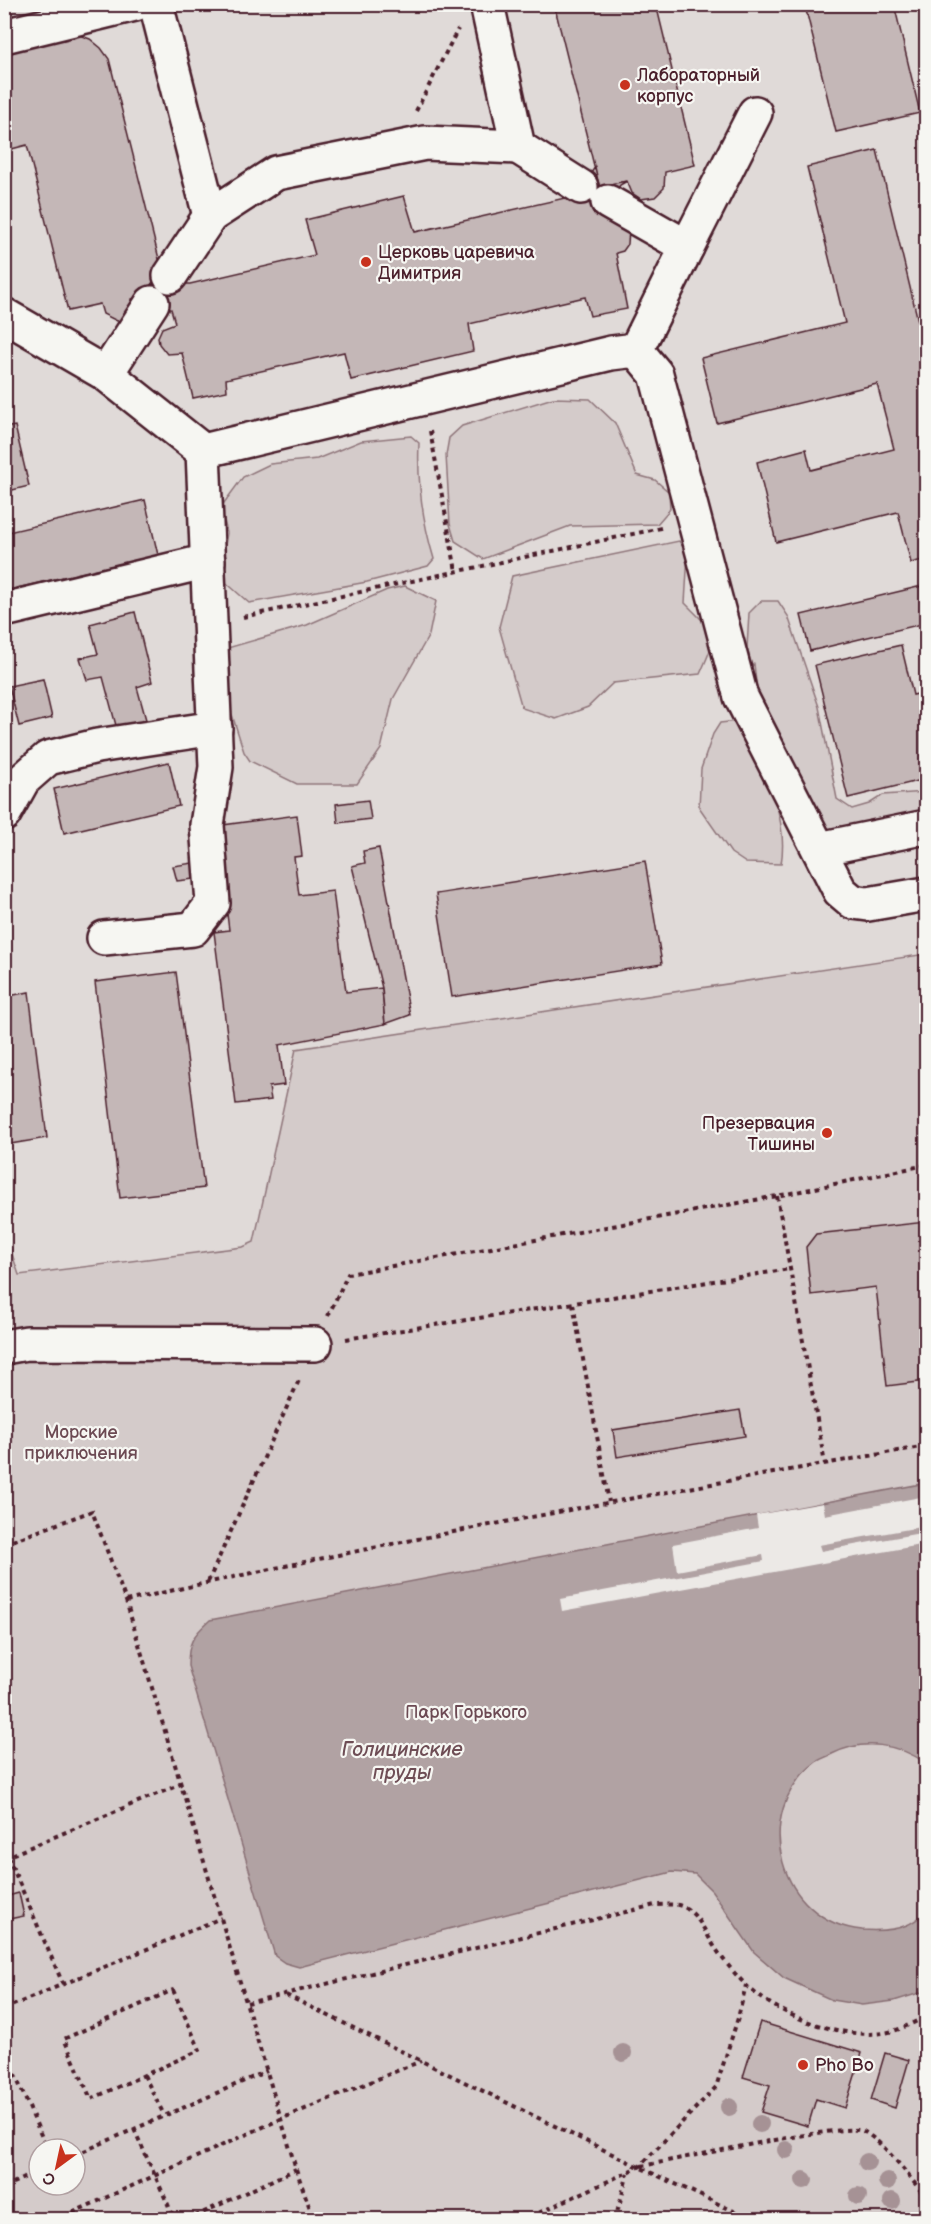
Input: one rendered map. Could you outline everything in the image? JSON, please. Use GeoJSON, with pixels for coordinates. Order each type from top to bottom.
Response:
{"type":"FeatureCollection","features":[{"type":"Feature","properties":{"kind":"lane"},"geometry":{"type":"LineString","coordinates":[[4,36],[135,4]]}},
{"type":"Feature","properties":{"kind":"lane"},"geometry":{"type":"LineString","coordinates":[[156,4],[210,216]]}},
{"type":"Feature","properties":{"kind":"lane"},"geometry":{"type":"LineString","coordinates":[[487,4],[518,147]]}},
{"type":"Feature","properties":{"kind":"lane"},"geometry":{"type":"LineString","coordinates":[[636,350],[755,113]]}},
{"type":"Feature","properties":{"kind":"lane"},"geometry":{"type":"LineString","coordinates":[[170,276],[210,216],[276,173],[425,142],[518,147],[687,247]]}},
{"type":"Feature","properties":{"kind":"lane"},"geometry":{"type":"LineString","coordinates":[[106,374],[152,303]]}},
{"type":"Feature","properties":{"kind":"lane"},"geometry":{"type":"LineString","coordinates":[[4,315],[106,374],[203,451],[216,767],[207,825],[213,903],[193,929],[104,938]]}},
{"type":"Feature","properties":{"kind":"lane"},"geometry":{"type":"LineString","coordinates":[[203,451],[611,353],[636,350]]}},
{"type":"Feature","properties":{"kind":"lane"},"geometry":{"type":"LineString","coordinates":[[636,350],[656,374],[741,697],[840,891],[854,902],[868,904],[927,894]]}},
{"type":"Feature","properties":{"kind":"lane"},"geometry":{"type":"LineString","coordinates":[[4,610],[208,561]]}},
{"type":"Feature","properties":{"kind":"lane"},"geometry":{"type":"LineString","coordinates":[[4,814],[23,780],[48,758],[97,746],[215,728]]}},
{"type":"Feature","properties":{"kind":"lane"},"geometry":{"type":"LineString","coordinates":[[819,849],[927,827]]}},
{"type":"Feature","properties":{"kind":"lane"},"geometry":{"type":"LineString","coordinates":[[4,1347],[27,1343],[315,1344]]}},
{"type":"Feature","properties":{"kind":"path"},"geometry":{"type":"LineString","coordinates":[[397,148],[460,25]]}},
{"type":"Feature","properties":{"kind":"path"},"geometry":{"type":"LineString","coordinates":[[424,398],[456,572]]}},
{"type":"Feature","properties":{"kind":"path"},"geometry":{"type":"LineString","coordinates":[[210,624],[694,520]]}},
{"type":"Feature","properties":{"kind":"path"},"geometry":{"type":"LineString","coordinates":[[208,1582],[348,1274],[777,1196],[927,1165]]}},
{"type":"Feature","properties":{"kind":"path"},"geometry":{"type":"LineString","coordinates":[[777,1196],[825,1464]]}},
{"type":"Feature","properties":{"kind":"path"},"geometry":{"type":"LineString","coordinates":[[315,1344],[790,1269]]}},
{"type":"Feature","properties":{"kind":"path"},"geometry":{"type":"LineString","coordinates":[[573,1304],[609,1502]]}},
{"type":"Feature","properties":{"kind":"path"},"geometry":{"type":"LineString","coordinates":[[126,1601],[208,1582],[609,1502],[927,1446]]}},
{"type":"Feature","properties":{"kind":"path"},"geometry":{"type":"LineString","coordinates":[[4,1545],[92,1511],[126,1601],[296,2169],[314,2220]]}},
{"type":"Feature","properties":{"kind":"path"},"geometry":{"type":"LineString","coordinates":[[63,1984],[6,1858],[181,1784]]}},
{"type":"Feature","properties":{"kind":"path"},"geometry":{"type":"LineString","coordinates":[[247,2003],[655,1905],[680,1905],[698,1919],[716,1949],[746,1985],[770,2005],[826,2027],[860,2034],[892,2031],[927,2017]]}},
{"type":"Feature","properties":{"kind":"path"},"geometry":{"type":"LineString","coordinates":[[4,2008],[221,1918]]}},
{"type":"Feature","properties":{"kind":"path"},"geometry":{"type":"LineString","coordinates":[[639,2167],[716,2087],[746,1985]]}},
{"type":"Feature","properties":{"kind":"path"},"geometry":{"type":"LineString","coordinates":[[173,1990],[200,2050],[144,2075],[91,2099],[64,2039],[173,1990]]}},
{"type":"Feature","properties":{"kind":"path"},"geometry":{"type":"LineString","coordinates":[[286,1995],[753,2220]]}},
{"type":"Feature","properties":{"kind":"path"},"geometry":{"type":"LineString","coordinates":[[4,2049],[42,2137]]}},
{"type":"Feature","properties":{"kind":"path"},"geometry":{"type":"LineString","coordinates":[[56,2220],[281,2119],[422,2061]]}},
{"type":"Feature","properties":{"kind":"path"},"geometry":{"type":"LineString","coordinates":[[87,2150],[267,2071]]}},
{"type":"Feature","properties":{"kind":"path"},"geometry":{"type":"LineString","coordinates":[[144,2075],[164,2115]]}},
{"type":"Feature","properties":{"kind":"path"},"geometry":{"type":"LineString","coordinates":[[134,2129],[175,2220]]}},
{"type":"Feature","properties":{"kind":"path"},"geometry":{"type":"LineString","coordinates":[[523,2220],[639,2167],[827,2131],[860,2130],[880,2145],[927,2197]]}},
{"type":"Feature","properties":{"kind":"path"},"geometry":{"type":"LineString","coordinates":[[187,2220],[296,2169]]}},
{"type":"Feature","properties":{"kind":"path"},"geometry":{"type":"LineString","coordinates":[[615,2220],[628,2172]]}},
{"type":"Feature","properties":{"kind":"path"},"geometry":{"type":"LineString","coordinates":[[4,2187],[27,2176]]}},
{"type":"Feature","properties":{"kind":"shaded area"},"geometry":{"type":"Polygon","coordinates":[[[4,5],[926,5],[926,954],[296,1049],[253,1246],[18,1275],[4,1230],[4,5]]]}},
{"type":"Feature","properties":{"kind":"green space"},"geometry":{"type":"Polygon","coordinates":[[[553,398],[590,399],[615,423],[637,475],[655,480],[669,492],[670,509],[657,524],[570,526],[483,559],[455,541],[450,524],[446,455],[449,438],[462,426],[553,398]]]}},
{"type":"Feature","properties":{"kind":"green space"},"geometry":{"type":"Polygon","coordinates":[[[411,436],[419,443],[421,501],[434,559],[428,566],[367,582],[249,603],[222,579],[221,570],[227,533],[221,507],[243,477],[270,464],[317,459],[361,441],[411,436]]]}},
{"type":"Feature","properties":{"kind":"green space"},"geometry":{"type":"Polygon","coordinates":[[[679,541],[688,554],[685,603],[704,622],[712,635],[710,650],[700,674],[613,683],[588,707],[556,719],[522,708],[499,627],[512,576],[679,541]]]}},
{"type":"Feature","properties":{"kind":"green space"},"geometry":{"type":"Polygon","coordinates":[[[405,586],[436,601],[429,635],[393,699],[381,749],[357,784],[297,784],[250,761],[244,752],[221,680],[224,649],[307,625],[387,590],[405,586]]]}},
{"type":"Feature","properties":{"kind":"green space"},"geometry":{"type":"Polygon","coordinates":[[[761,601],[778,601],[788,616],[819,707],[837,799],[852,809],[869,804],[883,795],[926,792],[926,816],[832,833],[817,825],[759,710],[754,664],[752,666],[747,648],[749,613],[761,601]]]}},
{"type":"Feature","properties":{"kind":"green space"},"geometry":{"type":"Polygon","coordinates":[[[738,721],[764,772],[777,808],[783,845],[781,864],[746,863],[731,853],[699,807],[701,769],[713,734],[720,723],[738,721]]]}},
{"type":"Feature","properties":{"kind":"green space","name":"Парк Горького"},"geometry":{"type":"Polygon","coordinates":[[[926,954],[926,2219],[5,2219],[4,1230],[19,1275],[243,1247],[254,1242],[296,1049],[926,954]]]}},
{"type":"Feature","properties":{"kind":"water","name":"Голицинские пруды"},"geometry":{"type":"Polygon","coordinates":[[[926,1483],[926,1763],[904,1751],[881,1745],[856,1746],[819,1760],[795,1783],[783,1808],[779,1835],[783,1862],[793,1887],[810,1907],[833,1923],[862,1930],[884,1930],[907,1925],[926,1913],[926,1991],[894,2001],[862,2005],[832,2000],[784,1978],[754,1952],[712,1891],[695,1874],[672,1872],[299,1967],[285,1963],[275,1956],[188,1666],[192,1640],[210,1620],[926,1483]]]}},
{"type":"Feature","properties":{"kind":"pier"},"geometry":{"type":"Polygon","coordinates":[[[926,1496],[926,1526],[819,1545],[821,1551],[926,1532],[926,1544],[562,1611],[560,1599],[764,1561],[763,1555],[677,1571],[673,1544],[758,1528],[756,1515],[823,1503],[825,1515],[926,1496]]]}},
{"type":"Feature","properties":{"kind":"building","name":"Лабораторный корпус"},"geometry":{"type":"Polygon","coordinates":[[[554,4],[656,4],[695,165],[665,172],[664,188],[655,197],[641,199],[632,193],[627,181],[599,186],[554,4]]]}},
{"type":"Feature","properties":{"kind":"building"},"geometry":{"type":"Polygon","coordinates":[[[828,4],[894,4],[920,113],[836,132],[806,10],[828,4]]]}},
{"type":"Feature","properties":{"kind":"building"},"geometry":{"type":"Polygon","coordinates":[[[76,34],[90,39],[109,59],[162,271],[142,296],[132,299],[133,303],[125,319],[117,321],[103,314],[100,304],[68,311],[27,145],[4,151],[4,46],[76,34]]]}},
{"type":"Feature","properties":{"kind":"building"},"geometry":{"type":"Polygon","coordinates":[[[877,150],[926,354],[926,559],[911,563],[898,512],[776,542],[757,462],[806,449],[811,470],[894,449],[877,384],[717,423],[701,358],[845,323],[807,167],[877,150]]]}},
{"type":"Feature","properties":{"kind":"building"},"geometry":{"type":"Polygon","coordinates":[[[595,167],[599,186],[627,181],[620,185],[605,208],[608,222],[615,221],[629,229],[628,244],[623,251],[616,253],[627,309],[590,316],[585,297],[469,324],[473,351],[351,380],[344,352],[226,379],[227,391],[193,398],[182,353],[167,354],[159,344],[158,337],[162,328],[175,323],[171,309],[158,307],[142,296],[162,271],[182,284],[190,284],[315,255],[305,220],[404,196],[415,232],[569,197],[571,202],[595,167]]]}},
{"type":"Feature","properties":{"kind":"building"},"geometry":{"type":"Polygon","coordinates":[[[15,426],[29,486],[4,492],[4,428],[15,426]]]}},
{"type":"Feature","properties":{"kind":"building"},"geometry":{"type":"Polygon","coordinates":[[[145,500],[158,555],[4,591],[4,533],[145,500]]]}},
{"type":"Feature","properties":{"kind":"building"},"geometry":{"type":"Polygon","coordinates":[[[926,585],[926,623],[810,651],[801,615],[926,585]]]}},
{"type":"Feature","properties":{"kind":"building"},"geometry":{"type":"Polygon","coordinates":[[[135,612],[152,682],[137,687],[148,727],[118,733],[103,677],[87,680],[80,658],[98,654],[90,624],[135,612]]]}},
{"type":"Feature","properties":{"kind":"building"},"geometry":{"type":"Polygon","coordinates":[[[901,645],[913,695],[926,692],[926,779],[848,798],[815,665],[901,645]]]}},
{"type":"Feature","properties":{"kind":"building"},"geometry":{"type":"Polygon","coordinates":[[[43,679],[52,718],[19,726],[9,686],[43,679]]]}},
{"type":"Feature","properties":{"kind":"building"},"geometry":{"type":"Polygon","coordinates":[[[169,762],[179,806],[64,833],[54,789],[169,762]]]}},
{"type":"Feature","properties":{"kind":"building"},"geometry":{"type":"Polygon","coordinates":[[[368,800],[371,819],[338,823],[336,804],[368,800]]]}},
{"type":"Feature","properties":{"kind":"building"},"geometry":{"type":"Polygon","coordinates":[[[297,815],[302,856],[294,857],[299,895],[333,891],[346,992],[382,988],[385,1024],[279,1045],[284,1085],[269,1087],[271,1100],[236,1104],[214,932],[229,930],[216,826],[297,815]]]}},
{"type":"Feature","properties":{"kind":"building"},"geometry":{"type":"Polygon","coordinates":[[[379,848],[410,1015],[385,1024],[382,988],[352,866],[365,863],[363,851],[379,848]]]}},
{"type":"Feature","properties":{"kind":"building"},"geometry":{"type":"Polygon","coordinates":[[[645,861],[662,964],[452,997],[436,894],[645,861]]]}},
{"type":"Feature","properties":{"kind":"building"},"geometry":{"type":"Polygon","coordinates":[[[199,862],[202,878],[177,881],[173,866],[199,862]]]}},
{"type":"Feature","properties":{"kind":"building"},"geometry":{"type":"Polygon","coordinates":[[[176,972],[204,1188],[120,1198],[95,982],[176,972]]]}},
{"type":"Feature","properties":{"kind":"building"},"geometry":{"type":"Polygon","coordinates":[[[29,992],[47,1138],[4,1145],[4,997],[29,992]]]}},
{"type":"Feature","properties":{"kind":"building"},"geometry":{"type":"Polygon","coordinates":[[[926,1222],[926,1381],[887,1386],[876,1287],[811,1295],[806,1247],[816,1234],[926,1222]]]}},
{"type":"Feature","properties":{"kind":"building"},"geometry":{"type":"Polygon","coordinates":[[[740,1410],[745,1436],[617,1457],[613,1430],[740,1410]]]}},
{"type":"Feature","properties":{"kind":"building"},"geometry":{"type":"Polygon","coordinates":[[[19,1893],[24,1916],[4,1920],[4,1897],[19,1893]]]}},
{"type":"Feature","properties":{"kind":"building","name":"Pho Bo"},"geometry":{"type":"Polygon","coordinates":[[[760,2022],[862,2053],[845,2108],[816,2099],[808,2126],[761,2112],[770,2085],[743,2077],[760,2022]]]}},
{"type":"Feature","properties":{"kind":"building"},"geometry":{"type":"Polygon","coordinates":[[[885,2053],[909,2060],[895,2108],[871,2100],[885,2053]]]}},
{"type":"Feature","properties":{"kind":"place","name":"Лабораторный корпус"},"geometry":{"type":"Point","coordinates":[625,85]}},
{"type":"Feature","properties":{"kind":"place","name":"Церковь царевича Димитрия"},"geometry":{"type":"Point","coordinates":[366,262]}},
{"type":"Feature","properties":{"kind":"place","name":"Презервация Тишины"},"geometry":{"type":"Point","coordinates":[827,1133]}},
{"type":"Feature","properties":{"kind":"place","name":"Pho Bo"},"geometry":{"type":"Point","coordinates":[803,2065]}},
{"type":"Feature","properties":{"kind":"park label","name":"Морские приключения"},"geometry":{"type":"Point","coordinates":[81,1442]}}]}
